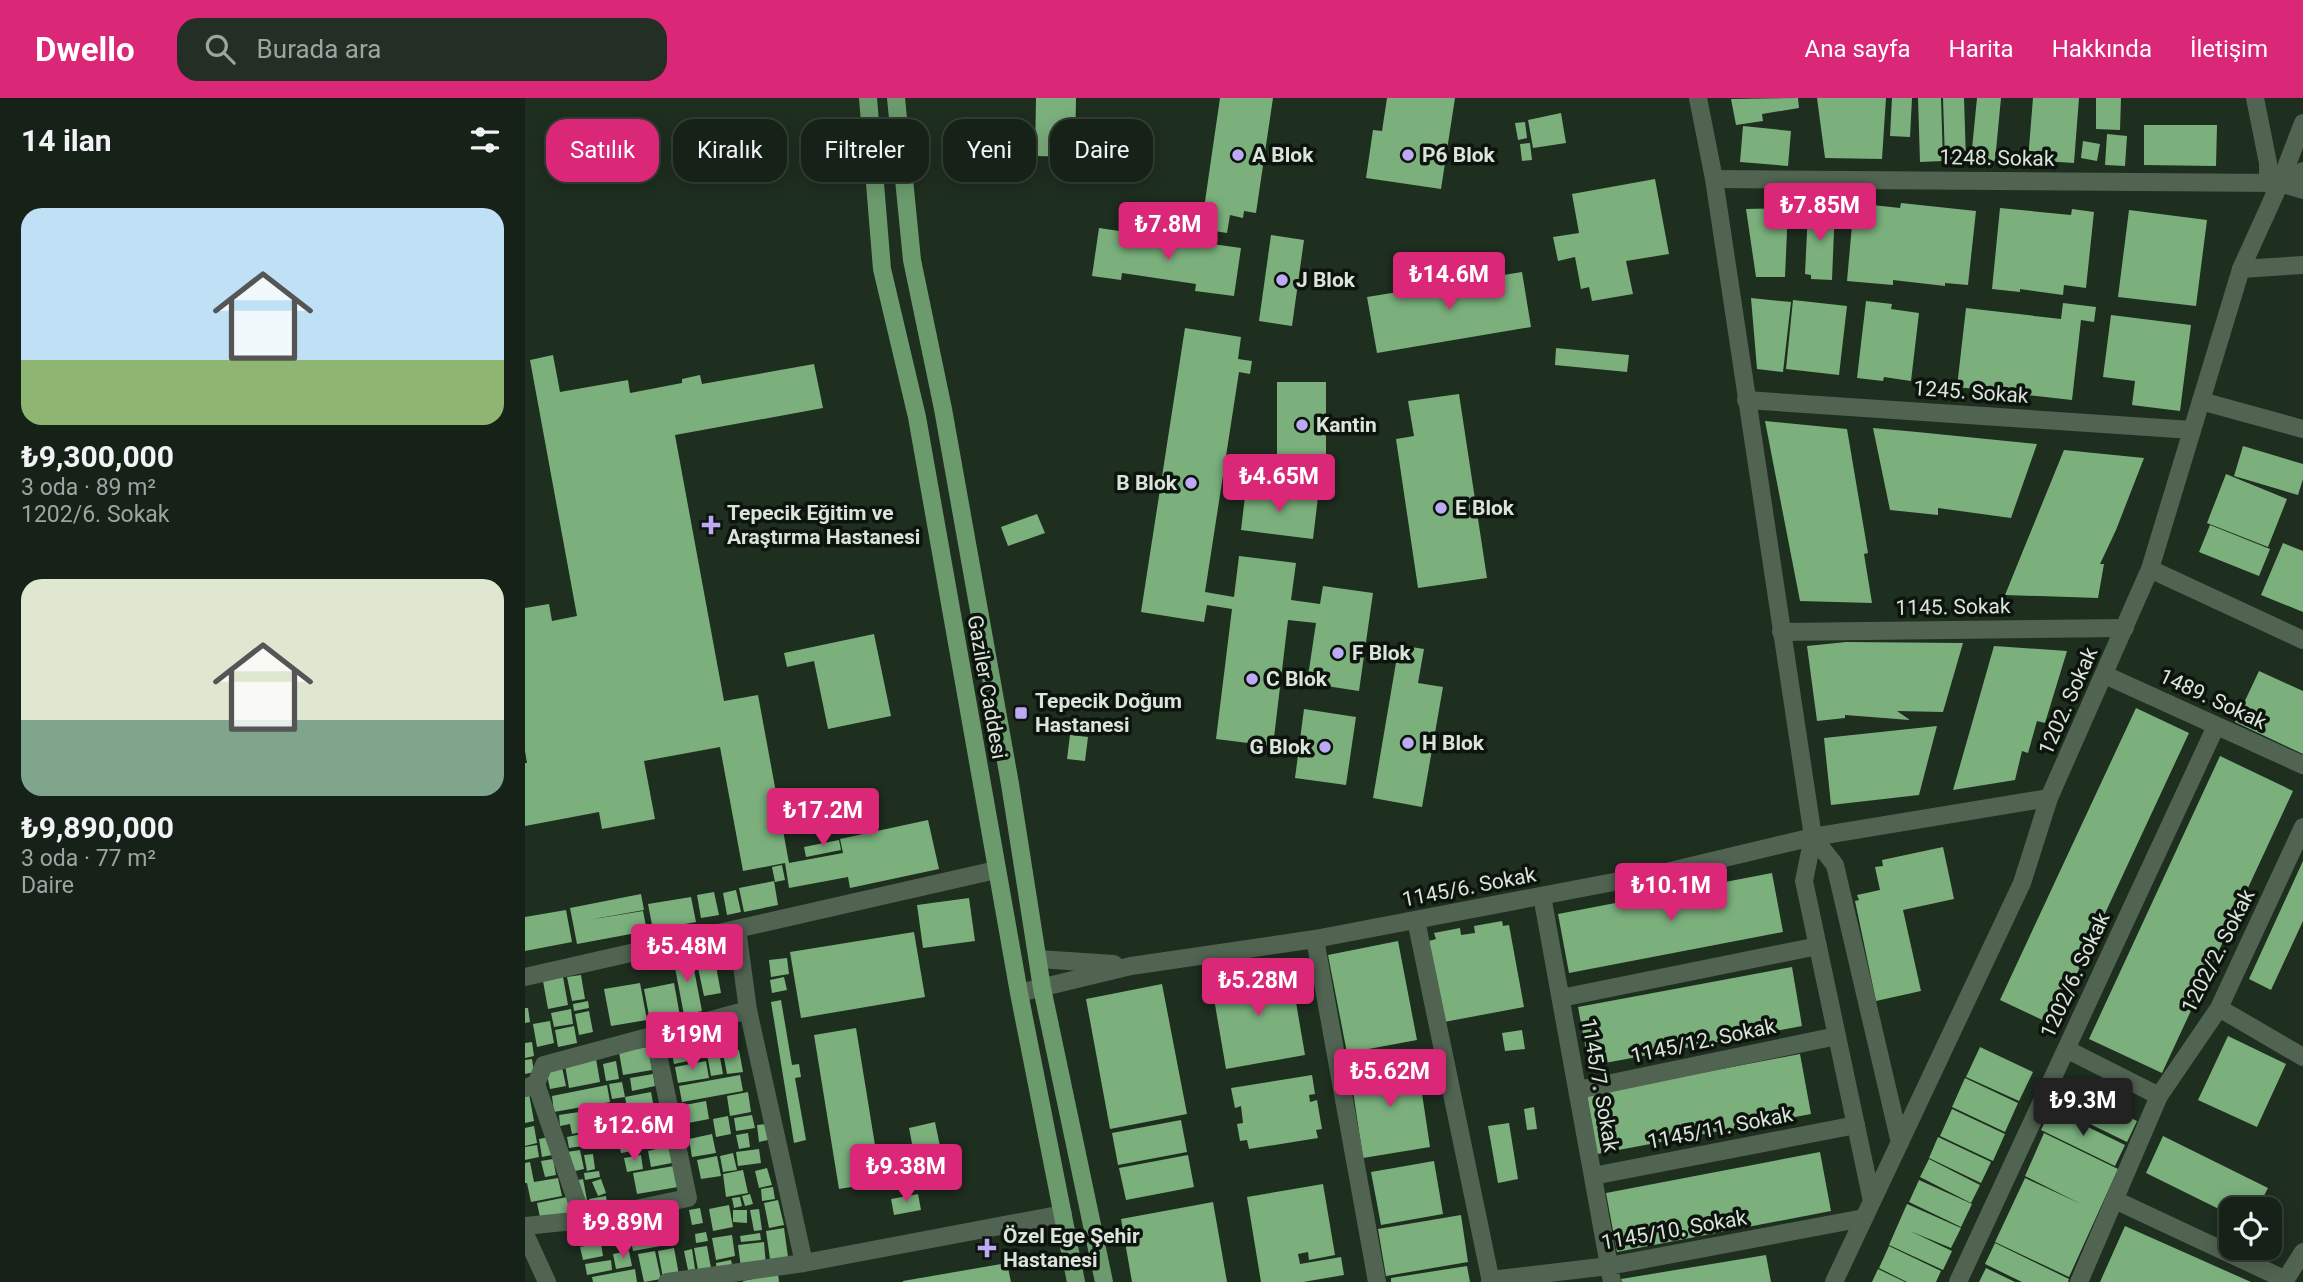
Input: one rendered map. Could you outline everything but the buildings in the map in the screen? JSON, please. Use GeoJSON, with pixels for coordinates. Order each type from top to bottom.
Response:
{"type":"FeatureCollection","features":[{"type":"Feature","properties":{"kind":"main road","name":"Gaziler Caddesi"},"geometry":{"type":"LineString","coordinates":[[868,98],[882,269],[917,417],[996,870],[1076,1282]]}},
{"type":"Feature","properties":{"kind":"main road"},"geometry":{"type":"LineString","coordinates":[[885,98],[893,195],[909,229]]}},
{"type":"Feature","properties":{"kind":"main road","name":"Gaziler Caddesi"},"geometry":{"type":"LineString","coordinates":[[896,98],[912,260],[943,408],[1042,988],[1104,1282]]}},
{"type":"Feature","properties":{"kind":"street"},"geometry":{"type":"LineString","coordinates":[[1698,98],[1714,179],[1813,837],[1804,881],[1872,1200]]}},
{"type":"Feature","properties":{"kind":"street"},"geometry":{"type":"LineString","coordinates":[[2255,98],[2267,163],[2278,184],[2303,191]]}},
{"type":"Feature","properties":{"kind":"street","name":"1202. Sokak"},"geometry":{"type":"LineString","coordinates":[[1834,1282],[2022,883],[2049,798],[2150,569],[2242,269],[2303,123]]}},
{"type":"Feature","properties":{"kind":"street"},"geometry":{"type":"LineString","coordinates":[[2278,184],[2303,171]]}},
{"type":"Feature","properties":{"kind":"street","name":"1248. Sokak"},"geometry":{"type":"LineString","coordinates":[[1714,179],[2278,184]]}},
{"type":"Feature","properties":{"kind":"street"},"geometry":{"type":"LineString","coordinates":[[2242,269],[2303,265]]}},
{"type":"Feature","properties":{"kind":"street","name":"1245. Sokak"},"geometry":{"type":"LineString","coordinates":[[1746,400],[2192,430]]}},
{"type":"Feature","properties":{"kind":"street"},"geometry":{"type":"LineString","coordinates":[[2201,401],[2303,429]]}},
{"type":"Feature","properties":{"kind":"street"},"geometry":{"type":"LineString","coordinates":[[2150,569],[2303,640]]}},
{"type":"Feature","properties":{"kind":"street","name":"1145. Sokak"},"geometry":{"type":"LineString","coordinates":[[1781,632],[2125,628]]}},
{"type":"Feature","properties":{"kind":"street","name":"1489. Sokak"},"geometry":{"type":"LineString","coordinates":[[2105,675],[2303,765]]}},
{"type":"Feature","properties":{"kind":"street","name":"1202/6. Sokak"},"geometry":{"type":"LineString","coordinates":[[1958,1282],[2216,726]]}},
{"type":"Feature","properties":{"kind":"street","name":"1145/6. Sokak"},"geometry":{"type":"LineString","coordinates":[[1019,993],[1131,965],[1315,939],[1666,872],[1813,837],[2049,798]]}},
{"type":"Feature","properties":{"kind":"street","name":"1202/2. Sokak"},"geometry":{"type":"LineString","coordinates":[[2079,1282],[2159,1096],[2219,1008],[2303,827]]}},
{"type":"Feature","properties":{"kind":"street"},"geometry":{"type":"LineString","coordinates":[[1813,837],[1835,865],[1900,1143]]}},
{"type":"Feature","properties":{"kind":"street"},"geometry":{"type":"LineString","coordinates":[[525,977],[996,870]]}},
{"type":"Feature","properties":{"kind":"street","name":"1145/7. Sokak"},"geometry":{"type":"LineString","coordinates":[[1542,896],[1611,1274]]}},
{"type":"Feature","properties":{"kind":"street"},"geometry":{"type":"LineString","coordinates":[[1416,920],[1490,1281]]}},
{"type":"Feature","properties":{"kind":"street"},"geometry":{"type":"LineString","coordinates":[[737,929],[748,1010],[804,1264]]}},
{"type":"Feature","properties":{"kind":"street"},"geometry":{"type":"LineString","coordinates":[[1315,939],[1377,1282]]}},
{"type":"Feature","properties":{"kind":"street"},"geometry":{"type":"LineString","coordinates":[[1561,998],[1818,947]]}},
{"type":"Feature","properties":{"kind":"street","name":"1145/6. Sokak"},"geometry":{"type":"LineString","coordinates":[[1038,959],[1131,965]]}},
{"type":"Feature","properties":{"kind":"street"},"geometry":{"type":"LineString","coordinates":[[2219,1008],[2303,1056]]}},
{"type":"Feature","properties":{"kind":"street"},"geometry":{"type":"LineString","coordinates":[[583,1220],[531,1086],[544,1065],[748,1010]]}},
{"type":"Feature","properties":{"kind":"street"},"geometry":{"type":"LineString","coordinates":[[525,1226],[583,1220],[688,1198],[654,1035]]}},
{"type":"Feature","properties":{"kind":"street","name":"1145/12. Sokak"},"geometry":{"type":"LineString","coordinates":[[1578,1090],[1837,1036]]}},
{"type":"Feature","properties":{"kind":"street"},"geometry":{"type":"LineString","coordinates":[[2066,1049],[2159,1096]]}},
{"type":"Feature","properties":{"kind":"street","name":"1145/11. Sokak"},"geometry":{"type":"LineString","coordinates":[[1593,1176],[1856,1125]]}},
{"type":"Feature","properties":{"kind":"street"},"geometry":{"type":"LineString","coordinates":[[2115,1200],[2290,1281],[2303,1251]]}},
{"type":"Feature","properties":{"kind":"street"},"geometry":{"type":"LineString","coordinates":[[667,1282],[706,1279],[804,1264],[1063,1214]]}},
{"type":"Feature","properties":{"kind":"street","name":"1145/10. Sokak"},"geometry":{"type":"LineString","coordinates":[[1490,1281],[1611,1274],[1864,1217]]}},
{"type":"Feature","properties":{"kind":"street"},"geometry":{"type":"LineString","coordinates":[[525,1234],[529,1256],[547,1282]]}},
{"type":"Feature","properties":{"kind":"place","name":"A Blok"},"geometry":{"type":"Point","coordinates":[1238,155]}},
{"type":"Feature","properties":{"kind":"place","name":"P6 Blok"},"geometry":{"type":"Point","coordinates":[1408,155]}},
{"type":"Feature","properties":{"kind":"place","name":"J Blok"},"geometry":{"type":"Point","coordinates":[1282,280]}},
{"type":"Feature","properties":{"kind":"place","name":"Kantin"},"geometry":{"type":"Point","coordinates":[1302,425]}},
{"type":"Feature","properties":{"kind":"place","name":"B Blok"},"geometry":{"type":"Point","coordinates":[1191,483]}},
{"type":"Feature","properties":{"kind":"place","name":"E Blok"},"geometry":{"type":"Point","coordinates":[1441,508]}},
{"type":"Feature","properties":{"kind":"place","name":"Tepecik Eğitim ve Araştırma Hastanesi"},"geometry":{"type":"Point","coordinates":[711,525]}},
{"type":"Feature","properties":{"kind":"place","name":"F Blok"},"geometry":{"type":"Point","coordinates":[1338,653]}},
{"type":"Feature","properties":{"kind":"place","name":"C Blok"},"geometry":{"type":"Point","coordinates":[1252,679]}},
{"type":"Feature","properties":{"kind":"place","name":"Tepecik Doğum Hastanesi"},"geometry":{"type":"Point","coordinates":[1021,713]}},
{"type":"Feature","properties":{"kind":"place","name":"H Blok"},"geometry":{"type":"Point","coordinates":[1408,743]}},
{"type":"Feature","properties":{"kind":"place","name":"G Blok"},"geometry":{"type":"Point","coordinates":[1325,747]}},
{"type":"Feature","properties":{"kind":"place","name":"Özel Ege Şehir Hastanesi"},"geometry":{"type":"Point","coordinates":[987,1248]}}]}
